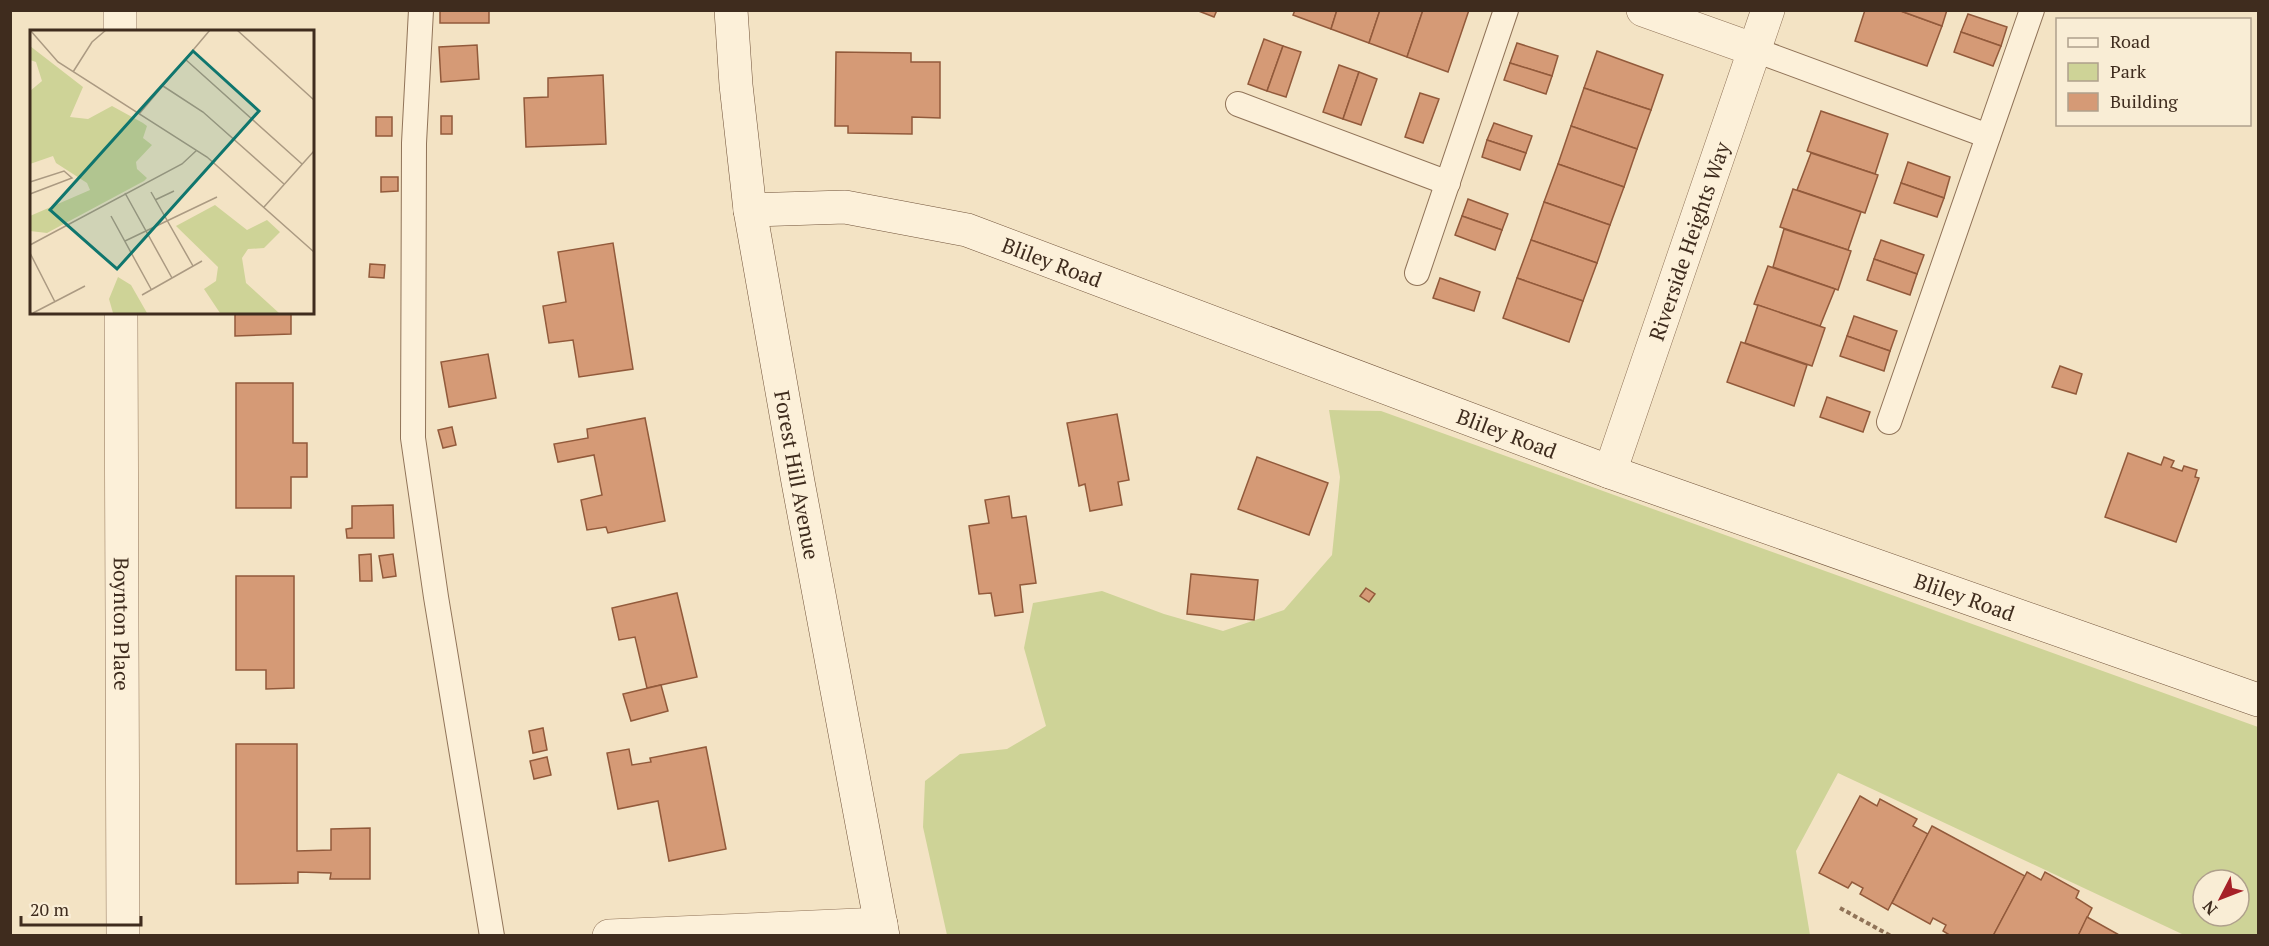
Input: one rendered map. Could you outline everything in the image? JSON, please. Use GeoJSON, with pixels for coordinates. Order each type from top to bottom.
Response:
{"type":"FeatureCollection","features":[{"type":"Feature","properties":{"kind":"street"},"geometry":{"type":"LineString","coordinates":[[120,10],[120,30]]}},
{"type":"Feature","properties":{"kind":"street","name":"Forest Hill Avenue"},"geometry":{"type":"LineString","coordinates":[[731,10],[736,85],[750,210],[798,482],[882,930]]}},
{"type":"Feature","properties":{"kind":"street"},"geometry":{"type":"LineString","coordinates":[[1643,10],[1755,50]]}},
{"type":"Feature","properties":{"kind":"street","name":"Riverside Heights Way"},"geometry":{"type":"LineString","coordinates":[[1610,472],[1768,10]]}},
{"type":"Feature","properties":{"kind":"street","name":"Bliley Road"},"geometry":{"type":"LineString","coordinates":[[750,210],[845,207],[967,230],[1610,472],[2259,700]]}},
{"type":"Feature","properties":{"kind":"street","name":"Boynton Place"},"geometry":{"type":"LineString","coordinates":[[121,314],[123,936]]}},
{"type":"Feature","properties":{"kind":"street"},"geometry":{"type":"LineString","coordinates":[[609,936],[882,930]]}},
{"type":"Feature","properties":{"kind":"lane"},"geometry":{"type":"LineString","coordinates":[[420,10],[414,143],[413,438],[436,597],[492,936]]}},
{"type":"Feature","properties":{"kind":"lane"},"geometry":{"type":"LineString","coordinates":[[1417,273],[1506,10]]}},
{"type":"Feature","properties":{"kind":"lane"},"geometry":{"type":"LineString","coordinates":[[1889,422],[2032,10]]}},
{"type":"Feature","properties":{"kind":"lane"},"geometry":{"type":"LineString","coordinates":[[1755,50],[1988,136]]}},
{"type":"Feature","properties":{"kind":"lane"},"geometry":{"type":"LineString","coordinates":[[1238,104],[1448,183]]}},
{"type":"Feature","properties":{"kind":"path"},"geometry":{"type":"LineString","coordinates":[[1840,908],[1891,936]]}},
{"type":"Feature","properties":{"kind":"green space"},"geometry":{"type":"Polygon","coordinates":[[[1329,410],[1381,411],[2258,727],[2258,935],[2188,936],[2182,934],[1838,773],[1796,851],[1810,935],[947,935],[923,827],[925,781],[960,754],[1007,749],[1046,726],[1024,648],[1033,603],[1102,591],[1164,614],[1223,631],[1284,610],[1332,555],[1340,477],[1329,410]]]}},
{"type":"Feature","properties":{"kind":"building"},"geometry":{"type":"Polygon","coordinates":[[[440,10],[489,10],[489,23],[440,23],[440,10]]]}},
{"type":"Feature","properties":{"kind":"building"},"geometry":{"type":"Polygon","coordinates":[[[1196,10],[1217,10],[1214,17],[1196,10]]]}},
{"type":"Feature","properties":{"kind":"building"},"geometry":{"type":"Polygon","coordinates":[[[1295,10],[1337,10],[1331,29],[1293,15],[1295,10]]]}},
{"type":"Feature","properties":{"kind":"building"},"geometry":{"type":"Polygon","coordinates":[[[1337,10],[1380,10],[1369,43],[1331,29],[1337,10]]]}},
{"type":"Feature","properties":{"kind":"building"},"geometry":{"type":"Polygon","coordinates":[[[1380,10],[1423,10],[1407,57],[1369,43],[1380,10]]]}},
{"type":"Feature","properties":{"kind":"building"},"geometry":{"type":"Polygon","coordinates":[[[1423,10],[1469,10],[1448,72],[1407,57],[1423,10]]]}},
{"type":"Feature","properties":{"kind":"building"},"geometry":{"type":"Polygon","coordinates":[[[1865,10],[1898,10],[1942,26],[1927,66],[1855,41],[1865,10]]]}},
{"type":"Feature","properties":{"kind":"building"},"geometry":{"type":"Polygon","coordinates":[[[1898,10],[1947,10],[1942,26],[1898,10]]]}},
{"type":"Feature","properties":{"kind":"building"},"geometry":{"type":"Polygon","coordinates":[[[1968,14],[2007,27],[2001,46],[1961,32],[1968,14]]]}},
{"type":"Feature","properties":{"kind":"building"},"geometry":{"type":"Polygon","coordinates":[[[1961,32],[2001,46],[1993,66],[1954,52],[1961,32]]]}},
{"type":"Feature","properties":{"kind":"building"},"geometry":{"type":"Polygon","coordinates":[[[1264,39],[1283,46],[1267,91],[1248,84],[1264,39]]]}},
{"type":"Feature","properties":{"kind":"building"},"geometry":{"type":"Polygon","coordinates":[[[1517,43],[1558,56],[1552,76],[1510,63],[1517,43]]]}},
{"type":"Feature","properties":{"kind":"building"},"geometry":{"type":"Polygon","coordinates":[[[477,45],[479,79],[441,82],[439,47],[477,45]]]}},
{"type":"Feature","properties":{"kind":"building"},"geometry":{"type":"Polygon","coordinates":[[[1283,46],[1301,52],[1286,97],[1267,91],[1283,46]]]}},
{"type":"Feature","properties":{"kind":"building"},"geometry":{"type":"Polygon","coordinates":[[[1597,51],[1663,75],[1651,110],[1584,88],[1597,51]]]}},
{"type":"Feature","properties":{"kind":"building"},"geometry":{"type":"Polygon","coordinates":[[[836,52],[911,53],[911,62],[940,62],[940,118],[912,117],[912,134],[848,133],[848,126],[835,126],[836,52]]]}},
{"type":"Feature","properties":{"kind":"building"},"geometry":{"type":"Polygon","coordinates":[[[1510,63],[1552,76],[1546,94],[1504,80],[1510,63]]]}},
{"type":"Feature","properties":{"kind":"building"},"geometry":{"type":"Polygon","coordinates":[[[1339,65],[1359,72],[1343,119],[1323,112],[1339,65]]]}},
{"type":"Feature","properties":{"kind":"building"},"geometry":{"type":"Polygon","coordinates":[[[1359,72],[1377,79],[1361,125],[1343,119],[1359,72]]]}},
{"type":"Feature","properties":{"kind":"building"},"geometry":{"type":"Polygon","coordinates":[[[603,75],[606,144],[526,147],[524,98],[548,97],[548,78],[603,75]]]}},
{"type":"Feature","properties":{"kind":"building"},"geometry":{"type":"Polygon","coordinates":[[[1584,88],[1651,110],[1637,149],[1571,126],[1584,88]]]}},
{"type":"Feature","properties":{"kind":"building"},"geometry":{"type":"Polygon","coordinates":[[[1420,93],[1439,99],[1423,143],[1405,137],[1420,93]]]}},
{"type":"Feature","properties":{"kind":"building"},"geometry":{"type":"Polygon","coordinates":[[[1821,111],[1888,134],[1875,174],[1807,151],[1821,111]]]}},
{"type":"Feature","properties":{"kind":"building"},"geometry":{"type":"Polygon","coordinates":[[[441,116],[452,116],[452,134],[441,134],[441,116]]]}},
{"type":"Feature","properties":{"kind":"building"},"geometry":{"type":"Polygon","coordinates":[[[376,117],[392,117],[392,136],[376,136],[376,117]]]}},
{"type":"Feature","properties":{"kind":"building"},"geometry":{"type":"Polygon","coordinates":[[[1494,123],[1532,136],[1526,153],[1487,140],[1494,123]]]}},
{"type":"Feature","properties":{"kind":"building"},"geometry":{"type":"Polygon","coordinates":[[[1571,126],[1637,149],[1624,187],[1558,164],[1571,126]]]}},
{"type":"Feature","properties":{"kind":"building"},"geometry":{"type":"Polygon","coordinates":[[[1487,140],[1526,153],[1520,170],[1482,157],[1487,140]]]}},
{"type":"Feature","properties":{"kind":"building"},"geometry":{"type":"Polygon","coordinates":[[[1811,153],[1878,175],[1865,213],[1797,190],[1811,153]]]}},
{"type":"Feature","properties":{"kind":"building"},"geometry":{"type":"Polygon","coordinates":[[[1908,162],[1950,177],[1944,198],[1901,183],[1908,162]]]}},
{"type":"Feature","properties":{"kind":"building"},"geometry":{"type":"Polygon","coordinates":[[[1558,164],[1624,187],[1610,225],[1544,202],[1558,164]]]}},
{"type":"Feature","properties":{"kind":"building"},"geometry":{"type":"Polygon","coordinates":[[[381,177],[398,177],[398,191],[381,192],[381,177]]]}},
{"type":"Feature","properties":{"kind":"building"},"geometry":{"type":"Polygon","coordinates":[[[1901,183],[1944,198],[1937,217],[1894,203],[1901,183]]]}},
{"type":"Feature","properties":{"kind":"building"},"geometry":{"type":"Polygon","coordinates":[[[1793,189],[1861,212],[1848,250],[1780,227],[1793,189]]]}},
{"type":"Feature","properties":{"kind":"building"},"geometry":{"type":"Polygon","coordinates":[[[1468,199],[1508,214],[1502,230],[1462,216],[1468,199]]]}},
{"type":"Feature","properties":{"kind":"building"},"geometry":{"type":"Polygon","coordinates":[[[1544,202],[1610,225],[1597,263],[1531,240],[1544,202]]]}},
{"type":"Feature","properties":{"kind":"building"},"geometry":{"type":"Polygon","coordinates":[[[1462,216],[1502,230],[1495,250],[1455,235],[1462,216]]]}},
{"type":"Feature","properties":{"kind":"building"},"geometry":{"type":"Polygon","coordinates":[[[1784,229],[1851,251],[1838,290],[1773,267],[1784,229]]]}},
{"type":"Feature","properties":{"kind":"building"},"geometry":{"type":"Polygon","coordinates":[[[1531,240],[1597,263],[1583,301],[1517,278],[1531,240]]]}},
{"type":"Feature","properties":{"kind":"building"},"geometry":{"type":"Polygon","coordinates":[[[1881,240],[1924,255],[1917,274],[1874,259],[1881,240]]]}},
{"type":"Feature","properties":{"kind":"building"},"geometry":{"type":"Polygon","coordinates":[[[613,243],[633,369],[579,377],[573,340],[549,343],[543,306],[566,302],[558,252],[613,243]]]}},
{"type":"Feature","properties":{"kind":"building"},"geometry":{"type":"Polygon","coordinates":[[[1874,259],[1917,274],[1910,295],[1867,280],[1874,259]]]}},
{"type":"Feature","properties":{"kind":"building"},"geometry":{"type":"Polygon","coordinates":[[[370,264],[385,265],[384,278],[369,277],[370,264]]]}},
{"type":"Feature","properties":{"kind":"building"},"geometry":{"type":"Polygon","coordinates":[[[1768,266],[1835,289],[1820,326],[1754,304],[1768,266]]]}},
{"type":"Feature","properties":{"kind":"building"},"geometry":{"type":"Polygon","coordinates":[[[1440,278],[1480,292],[1474,311],[1433,298],[1440,278]]]}},
{"type":"Feature","properties":{"kind":"building"},"geometry":{"type":"Polygon","coordinates":[[[1517,278],[1583,301],[1569,342],[1503,318],[1517,278]]]}},
{"type":"Feature","properties":{"kind":"building"},"geometry":{"type":"Polygon","coordinates":[[[1758,305],[1825,328],[1812,366],[1745,343],[1758,305]]]}},
{"type":"Feature","properties":{"kind":"building"},"geometry":{"type":"Polygon","coordinates":[[[235,314],[291,314],[291,334],[235,336],[235,314]]]}},
{"type":"Feature","properties":{"kind":"building"},"geometry":{"type":"Polygon","coordinates":[[[1854,316],[1897,331],[1890,351],[1847,336],[1854,316]]]}},
{"type":"Feature","properties":{"kind":"building"},"geometry":{"type":"Polygon","coordinates":[[[1847,336],[1890,351],[1884,371],[1840,356],[1847,336]]]}},
{"type":"Feature","properties":{"kind":"building"},"geometry":{"type":"Polygon","coordinates":[[[1741,342],[1807,365],[1794,406],[1727,382],[1741,342]]]}},
{"type":"Feature","properties":{"kind":"building"},"geometry":{"type":"Polygon","coordinates":[[[488,354],[496,398],[449,407],[441,362],[488,354]]]}},
{"type":"Feature","properties":{"kind":"building"},"geometry":{"type":"Polygon","coordinates":[[[2060,366],[2082,374],[2076,394],[2052,387],[2060,366]]]}},
{"type":"Feature","properties":{"kind":"building"},"geometry":{"type":"Polygon","coordinates":[[[236,383],[293,383],[293,443],[307,443],[307,477],[291,477],[291,508],[236,508],[236,383]]]}},
{"type":"Feature","properties":{"kind":"building"},"geometry":{"type":"Polygon","coordinates":[[[1827,397],[1870,412],[1863,432],[1820,417],[1827,397]]]}},
{"type":"Feature","properties":{"kind":"building"},"geometry":{"type":"Polygon","coordinates":[[[1117,414],[1129,480],[1118,482],[1122,505],[1090,511],[1085,484],[1079,486],[1067,423],[1117,414]]]}},
{"type":"Feature","properties":{"kind":"building"},"geometry":{"type":"Polygon","coordinates":[[[645,418],[665,521],[608,533],[606,527],[587,530],[581,500],[602,495],[594,455],[558,462],[554,444],[588,438],[587,429],[645,418]]]}},
{"type":"Feature","properties":{"kind":"building"},"geometry":{"type":"Polygon","coordinates":[[[452,427],[456,445],[443,448],[438,430],[452,427]]]}},
{"type":"Feature","properties":{"kind":"building"},"geometry":{"type":"Polygon","coordinates":[[[2128,453],[2161,465],[2164,457],[2174,461],[2171,467],[2182,471],[2184,466],[2197,470],[2195,477],[2199,478],[2176,542],[2105,517],[2128,453]]]}},
{"type":"Feature","properties":{"kind":"building"},"geometry":{"type":"Polygon","coordinates":[[[1257,457],[1328,483],[1309,535],[1238,509],[1257,457]]]}},
{"type":"Feature","properties":{"kind":"building"},"geometry":{"type":"Polygon","coordinates":[[[1009,496],[1012,518],[1026,516],[1036,583],[1020,585],[1023,612],[995,616],[991,593],[979,594],[969,526],[989,523],[985,500],[1009,496]]]}},
{"type":"Feature","properties":{"kind":"building"},"geometry":{"type":"Polygon","coordinates":[[[393,505],[394,538],[347,538],[346,529],[352,528],[352,506],[393,505]]]}},
{"type":"Feature","properties":{"kind":"building"},"geometry":{"type":"Polygon","coordinates":[[[371,554],[372,581],[360,581],[359,555],[371,554]]]}},
{"type":"Feature","properties":{"kind":"building"},"geometry":{"type":"Polygon","coordinates":[[[393,554],[396,576],[383,578],[379,556],[393,554]]]}},
{"type":"Feature","properties":{"kind":"building"},"geometry":{"type":"Polygon","coordinates":[[[1191,574],[1258,580],[1254,620],[1187,614],[1191,574]]]}},
{"type":"Feature","properties":{"kind":"building"},"geometry":{"type":"Polygon","coordinates":[[[236,576],[294,576],[294,688],[266,689],[266,670],[236,670],[236,576]]]}},
{"type":"Feature","properties":{"kind":"building"},"geometry":{"type":"Polygon","coordinates":[[[1366,588],[1375,594],[1369,602],[1360,596],[1366,588]]]}},
{"type":"Feature","properties":{"kind":"building"},"geometry":{"type":"Polygon","coordinates":[[[677,593],[697,677],[647,688],[635,637],[619,640],[612,608],[677,593]]]}},
{"type":"Feature","properties":{"kind":"building"},"geometry":{"type":"Polygon","coordinates":[[[661,685],[668,711],[631,721],[623,694],[661,685]]]}},
{"type":"Feature","properties":{"kind":"building"},"geometry":{"type":"Polygon","coordinates":[[[543,728],[547,750],[533,753],[529,731],[543,728]]]}},
{"type":"Feature","properties":{"kind":"building"},"geometry":{"type":"Polygon","coordinates":[[[236,744],[297,744],[297,851],[331,850],[331,829],[370,828],[370,879],[330,879],[331,873],[298,872],[298,883],[236,884],[236,744]]]}},
{"type":"Feature","properties":{"kind":"building"},"geometry":{"type":"Polygon","coordinates":[[[706,747],[726,849],[669,861],[658,801],[618,809],[607,753],[629,749],[632,765],[651,762],[650,758],[706,747]]]}},
{"type":"Feature","properties":{"kind":"building"},"geometry":{"type":"Polygon","coordinates":[[[547,757],[551,775],[534,779],[530,761],[547,757]]]}},
{"type":"Feature","properties":{"kind":"building"},"geometry":{"type":"Polygon","coordinates":[[[1860,796],[1877,806],[1880,799],[1917,819],[1913,826],[1928,834],[1888,910],[1860,894],[1863,888],[1852,882],[1848,888],[1819,873],[1860,796]]]}},
{"type":"Feature","properties":{"kind":"building"},"geometry":{"type":"Polygon","coordinates":[[[1932,826],[2025,876],[1993,936],[1951,936],[1943,931],[1946,925],[1933,918],[1930,924],[1892,903],[1932,826]]]}},
{"type":"Feature","properties":{"kind":"building"},"geometry":{"type":"Polygon","coordinates":[[[2027,872],[2041,880],[2045,872],[2079,891],[2076,898],[2092,908],[2078,936],[1993,936],[2027,872]]]}},
{"type":"Feature","properties":{"kind":"building"},"geometry":{"type":"Polygon","coordinates":[[[2087,917],[2121,936],[2078,936],[2087,917]]]}}]}
